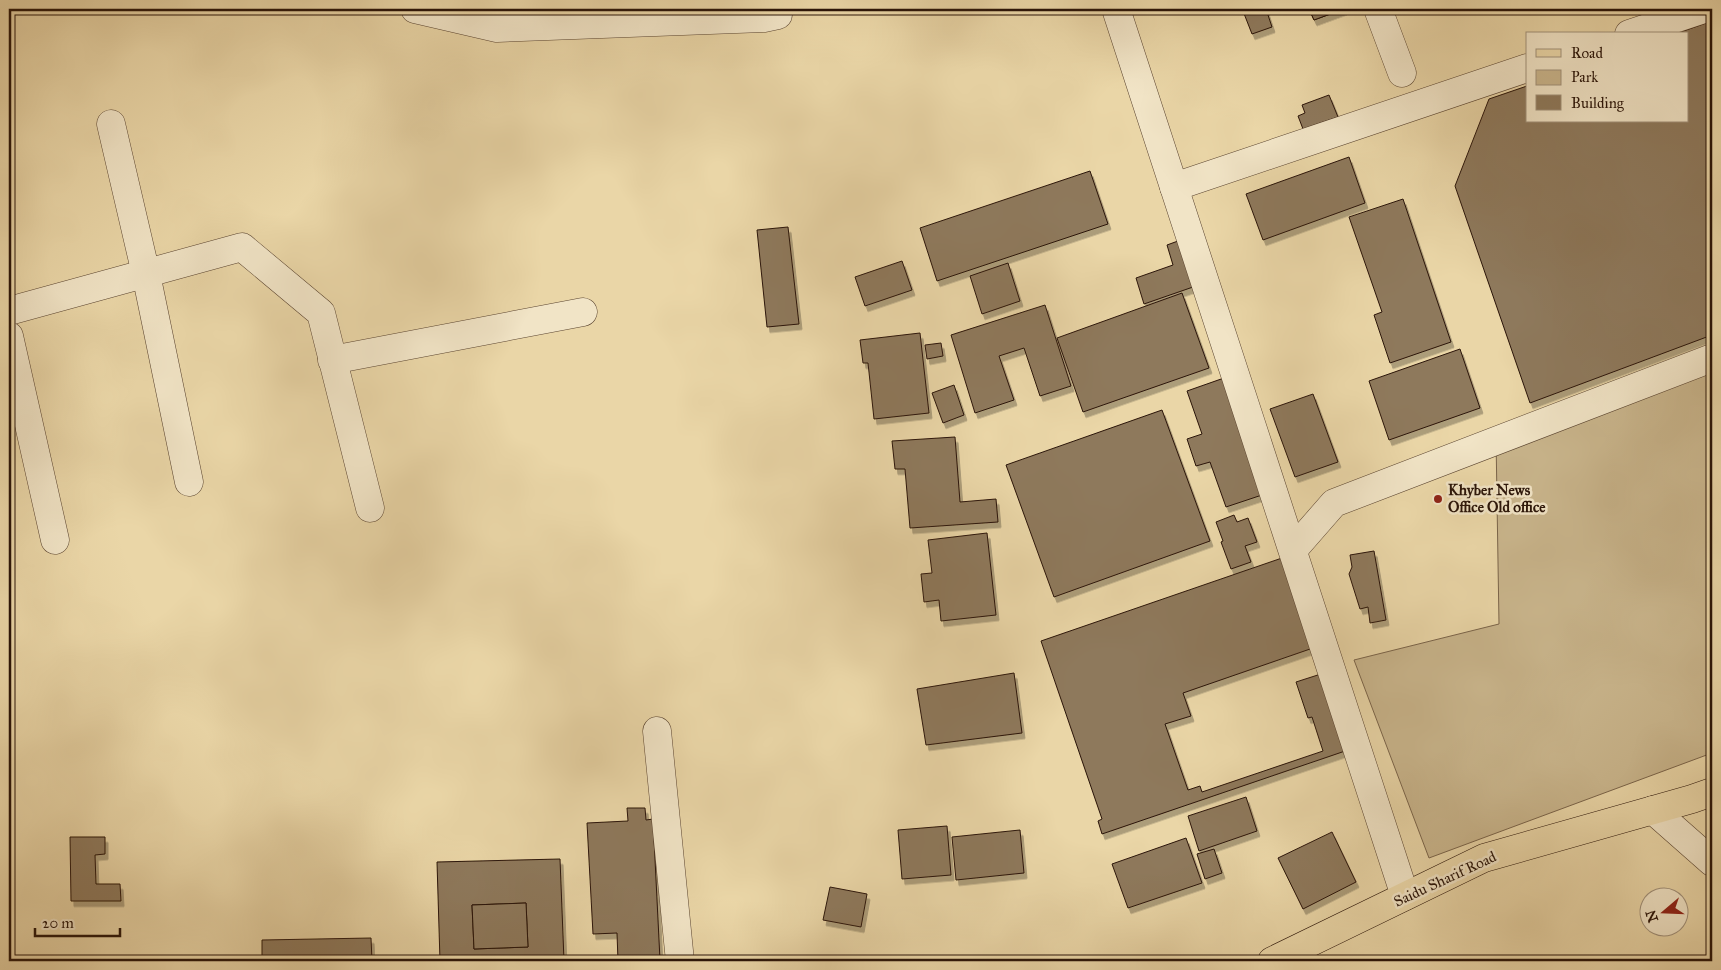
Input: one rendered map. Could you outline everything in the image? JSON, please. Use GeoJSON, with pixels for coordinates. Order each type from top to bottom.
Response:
{"type":"FeatureCollection","features":[{"type":"Feature","properties":{"kind":"main road","name":"Saidu Sharif Road"},"geometry":{"type":"LineString","coordinates":[[1272,961],[1484,858],[1712,792]]}},
{"type":"Feature","properties":{"kind":"street"},"geometry":{"type":"LineString","coordinates":[[415,9],[497,28],[764,18],[778,15],[778,9]]}},
{"type":"Feature","properties":{"kind":"street"},"geometry":{"type":"LineString","coordinates":[[1116,9],[1405,896]]}},
{"type":"Feature","properties":{"kind":"street"},"geometry":{"type":"LineString","coordinates":[[1378,9],[1402,73]]}},
{"type":"Feature","properties":{"kind":"street"},"geometry":{"type":"LineString","coordinates":[[1635,32],[1704,9]]}},
{"type":"Feature","properties":{"kind":"street"},"geometry":{"type":"LineString","coordinates":[[1174,187],[1526,68]]}},
{"type":"Feature","properties":{"kind":"street"},"geometry":{"type":"LineString","coordinates":[[111,124],[146,274],[189,482]]}},
{"type":"Feature","properties":{"kind":"street"},"geometry":{"type":"LineString","coordinates":[[9,311],[242,247],[321,313],[370,508]]}},
{"type":"Feature","properties":{"kind":"street"},"geometry":{"type":"LineString","coordinates":[[332,360],[583,312]]}},
{"type":"Feature","properties":{"kind":"street"},"geometry":{"type":"LineString","coordinates":[[9,336],[54,540]]}},
{"type":"Feature","properties":{"kind":"street"},"geometry":{"type":"LineString","coordinates":[[1292,550],[1334,503],[1712,358]]}},
{"type":"Feature","properties":{"kind":"street"},"geometry":{"type":"LineString","coordinates":[[657,731],[680,961]]}},
{"type":"Feature","properties":{"kind":"street"},"geometry":{"type":"LineString","coordinates":[[1653,810],[1712,862]]}},
{"type":"Feature","properties":{"kind":"green space"},"geometry":{"type":"Polygon","coordinates":[[[1712,370],[1712,753],[1429,858],[1354,660],[1499,624],[1496,437],[1712,370]]]}},
{"type":"Feature","properties":{"kind":"building"},"geometry":{"type":"Polygon","coordinates":[[[1266,9],[1272,27],[1252,34],[1243,11],[1266,9]]]}},
{"type":"Feature","properties":{"kind":"building"},"geometry":{"type":"Polygon","coordinates":[[[1309,9],[1344,9],[1314,20],[1309,9]]]}},
{"type":"Feature","properties":{"kind":"building"},"geometry":{"type":"Polygon","coordinates":[[[1309,9],[1344,9],[1314,20],[1309,9]]]}},
{"type":"Feature","properties":{"kind":"building"},"geometry":{"type":"Polygon","coordinates":[[[1712,21],[1712,335],[1530,403],[1455,186],[1489,99],[1526,86],[1526,122],[1688,122],[1688,32],[1681,32],[1712,21]]]}},
{"type":"Feature","properties":{"kind":"building"},"geometry":{"type":"Polygon","coordinates":[[[1329,95],[1338,117],[1303,129],[1298,116],[1305,113],[1302,105],[1329,95]]]}},
{"type":"Feature","properties":{"kind":"building"},"geometry":{"type":"Polygon","coordinates":[[[1349,157],[1365,203],[1263,240],[1246,194],[1349,157]]]}},
{"type":"Feature","properties":{"kind":"building"},"geometry":{"type":"Polygon","coordinates":[[[1090,171],[1108,224],[937,281],[920,228],[1090,171]]]}},
{"type":"Feature","properties":{"kind":"building"},"geometry":{"type":"Polygon","coordinates":[[[1403,199],[1451,342],[1390,363],[1374,315],[1382,312],[1349,217],[1403,199]]]}},
{"type":"Feature","properties":{"kind":"building"},"geometry":{"type":"Polygon","coordinates":[[[788,227],[799,324],[767,327],[757,230],[788,227]]]}},
{"type":"Feature","properties":{"kind":"building"},"geometry":{"type":"Polygon","coordinates":[[[1178,241],[1193,287],[1144,304],[1136,278],[1173,265],[1167,245],[1178,241]]]}},
{"type":"Feature","properties":{"kind":"building"},"geometry":{"type":"Polygon","coordinates":[[[902,261],[912,290],[865,306],[855,277],[902,261]]]}},
{"type":"Feature","properties":{"kind":"building"},"geometry":{"type":"Polygon","coordinates":[[[1008,263],[1020,301],[982,314],[970,276],[1008,263]]]}},
{"type":"Feature","properties":{"kind":"building"},"geometry":{"type":"Polygon","coordinates":[[[1182,293],[1209,368],[1083,412],[1057,338],[1182,293]]]}},
{"type":"Feature","properties":{"kind":"building"},"geometry":{"type":"Polygon","coordinates":[[[1045,305],[1071,386],[1040,396],[1024,348],[999,356],[1014,400],[975,413],[951,335],[1045,305]]]}},
{"type":"Feature","properties":{"kind":"building"},"geometry":{"type":"Polygon","coordinates":[[[920,333],[929,413],[874,419],[868,363],[863,363],[860,340],[920,333]]]}},
{"type":"Feature","properties":{"kind":"building"},"geometry":{"type":"Polygon","coordinates":[[[941,343],[943,356],[927,359],[925,345],[941,343]]]}},
{"type":"Feature","properties":{"kind":"building"},"geometry":{"type":"Polygon","coordinates":[[[1460,349],[1480,408],[1389,440],[1369,381],[1460,349]]]}},
{"type":"Feature","properties":{"kind":"building"},"geometry":{"type":"Polygon","coordinates":[[[1224,378],[1265,494],[1226,507],[1210,462],[1196,466],[1187,439],[1202,434],[1187,391],[1224,378]]]}},
{"type":"Feature","properties":{"kind":"building"},"geometry":{"type":"Polygon","coordinates":[[[954,385],[964,415],[943,423],[932,393],[954,385]]]}},
{"type":"Feature","properties":{"kind":"building"},"geometry":{"type":"Polygon","coordinates":[[[1313,394],[1338,462],[1295,477],[1270,409],[1313,394]]]}},
{"type":"Feature","properties":{"kind":"building"},"geometry":{"type":"Polygon","coordinates":[[[1162,410],[1210,541],[1054,597],[1006,465],[1162,410]]]}},
{"type":"Feature","properties":{"kind":"building"},"geometry":{"type":"Polygon","coordinates":[[[955,437],[960,502],[996,499],[998,522],[910,528],[905,469],[895,469],[892,441],[955,437]]]}},
{"type":"Feature","properties":{"kind":"building"},"geometry":{"type":"Polygon","coordinates":[[[1234,515],[1237,522],[1248,518],[1257,542],[1245,546],[1251,562],[1231,569],[1216,522],[1234,515]]]}},
{"type":"Feature","properties":{"kind":"building"},"geometry":{"type":"Polygon","coordinates":[[[987,533],[996,615],[941,621],[939,600],[924,602],[921,574],[932,573],[928,540],[987,533]]]}},
{"type":"Feature","properties":{"kind":"building"},"geometry":{"type":"Polygon","coordinates":[[[1374,551],[1386,620],[1370,623],[1368,607],[1360,609],[1349,574],[1352,567],[1350,555],[1374,551]]]}},
{"type":"Feature","properties":{"kind":"building"},"geometry":{"type":"Polygon","coordinates":[[[1282,558],[1313,648],[1183,693],[1191,716],[1165,724],[1188,790],[1200,786],[1202,792],[1323,751],[1312,717],[1308,718],[1296,682],[1324,673],[1351,749],[1102,834],[1098,821],[1102,819],[1041,641],[1282,558]]]}},
{"type":"Feature","properties":{"kind":"building"},"geometry":{"type":"Polygon","coordinates":[[[1014,673],[1022,733],[926,745],[917,689],[1014,673]]]}},
{"type":"Feature","properties":{"kind":"building"},"geometry":{"type":"Polygon","coordinates":[[[1246,797],[1257,831],[1199,851],[1188,816],[1246,797]]]}},
{"type":"Feature","properties":{"kind":"building"},"geometry":{"type":"Polygon","coordinates":[[[627,808],[645,808],[646,820],[653,819],[660,960],[618,961],[617,933],[593,934],[587,823],[628,821],[627,808]]]}},
{"type":"Feature","properties":{"kind":"building"},"geometry":{"type":"Polygon","coordinates":[[[947,826],[951,875],[902,879],[898,830],[947,826]]]}},
{"type":"Feature","properties":{"kind":"building"},"geometry":{"type":"Polygon","coordinates":[[[1020,830],[1024,873],[956,880],[952,837],[1020,830]]]}},
{"type":"Feature","properties":{"kind":"building"},"geometry":{"type":"Polygon","coordinates":[[[1332,832],[1356,882],[1303,909],[1278,858],[1332,832]]]}},
{"type":"Feature","properties":{"kind":"building"},"geometry":{"type":"Polygon","coordinates":[[[70,837],[105,837],[105,854],[95,855],[96,884],[120,884],[121,901],[71,901],[70,837]]]}},
{"type":"Feature","properties":{"kind":"building"},"geometry":{"type":"Polygon","coordinates":[[[1186,838],[1202,883],[1128,908],[1112,864],[1186,838]]]}},
{"type":"Feature","properties":{"kind":"building"},"geometry":{"type":"Polygon","coordinates":[[[1214,849],[1222,873],[1205,879],[1197,854],[1214,849]]]}},
{"type":"Feature","properties":{"kind":"building"},"geometry":{"type":"Polygon","coordinates":[[[560,859],[564,961],[440,961],[437,862],[560,859]],[[526,903],[472,905],[474,949],[528,947],[526,903]]]}},
{"type":"Feature","properties":{"kind":"building"},"geometry":{"type":"Polygon","coordinates":[[[830,887],[867,894],[861,927],[823,920],[830,887]]]}},
{"type":"Feature","properties":{"kind":"building"},"geometry":{"type":"Polygon","coordinates":[[[526,903],[528,947],[474,949],[472,905],[526,903]]]}},
{"type":"Feature","properties":{"kind":"building"},"geometry":{"type":"Polygon","coordinates":[[[371,938],[372,961],[262,961],[262,940],[371,938]]]}},
{"type":"Feature","properties":{"kind":"building"},"geometry":{"type":"Polygon","coordinates":[[[981,957],[1020,961],[980,961],[981,957]]]}},
{"type":"Feature","properties":{"kind":"place","name":"Khyber News Office Old office"},"geometry":{"type":"Point","coordinates":[1438,499]}}]}
